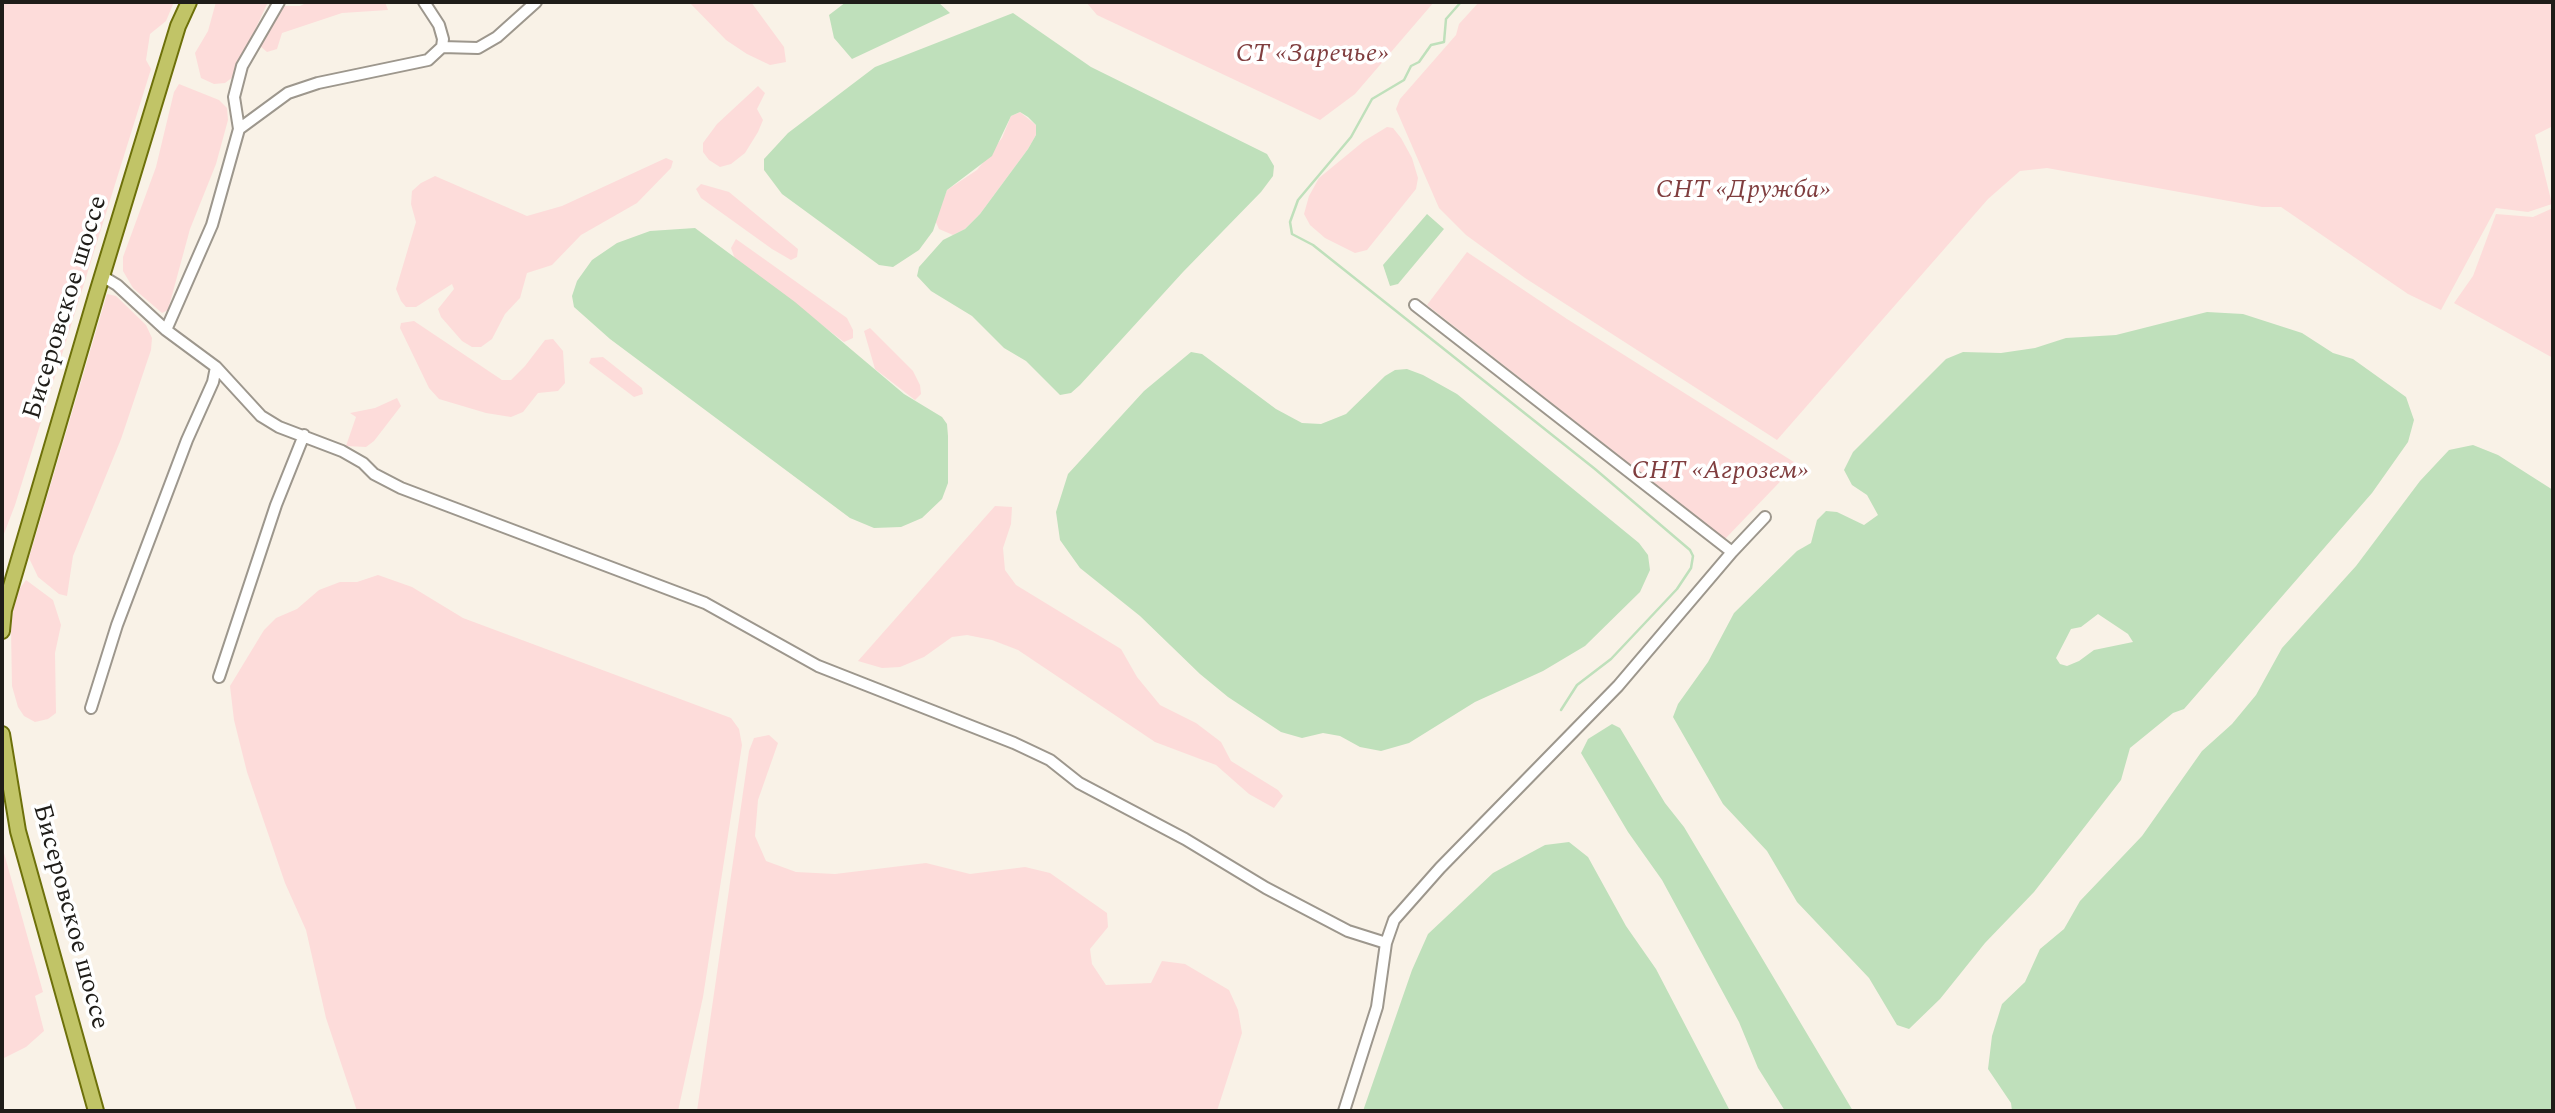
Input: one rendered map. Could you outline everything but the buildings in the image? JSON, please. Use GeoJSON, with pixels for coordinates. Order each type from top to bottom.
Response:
{"type":"FeatureCollection","features":[{"type":"Feature","properties":{"kind":"main road","name":"Бисеровское шоссе"},"geometry":{"type":"LineString","coordinates":[[2,631],[4,610],[102,276],[178,26],[189,2]]}},
{"type":"Feature","properties":{"kind":"main road","name":"Бисеровское шоссе"},"geometry":{"type":"LineString","coordinates":[[2,734],[18,831],[96,1111]]}},
{"type":"Feature","properties":{"kind":"street"},"geometry":{"type":"LineString","coordinates":[[166,330],[212,225],[239,130],[234,97],[242,66],[279,2]]}},
{"type":"Feature","properties":{"kind":"street"},"geometry":{"type":"LineString","coordinates":[[424,2],[439,25],[442,47]]}},
{"type":"Feature","properties":{"kind":"street"},"geometry":{"type":"LineString","coordinates":[[239,130],[288,93],[318,83],[428,60],[442,47],[478,48],[497,37],[536,2]]}},
{"type":"Feature","properties":{"kind":"street"},"geometry":{"type":"LineString","coordinates":[[102,276],[117,285],[166,330],[216,367],[261,416],[279,427],[304,435],[363,463],[374,474],[401,488],[705,603],[818,666],[1014,743],[1050,760],[1079,783],[1289,900],[1348,931],[1386,943]]}},
{"type":"Feature","properties":{"kind":"street"},"geometry":{"type":"LineString","coordinates":[[1415,305],[1732,552]]}},
{"type":"Feature","properties":{"kind":"street"},"geometry":{"type":"LineString","coordinates":[[91,708],[117,625],[187,440],[213,382],[216,367]]}},
{"type":"Feature","properties":{"kind":"street"},"geometry":{"type":"LineString","coordinates":[[219,677],[276,505],[304,435]]}},
{"type":"Feature","properties":{"kind":"street"},"geometry":{"type":"LineString","coordinates":[[1344,1111],[1377,1007],[1386,943],[1394,920],[1618,686],[1765,517]]}},
{"type":"Feature","properties":{"kind":"green space"},"geometry":{"type":"Polygon","coordinates":[[[2,2],[174,2],[166,21],[150,34],[146,60],[151,69],[15,505],[2,539],[2,2]]]}},
{"type":"Feature","properties":{"kind":"green space"},"geometry":{"type":"Polygon","coordinates":[[[216,2],[268,2],[233,77],[225,83],[214,84],[201,78],[195,53],[208,31],[216,2]]]}},
{"type":"Feature","properties":{"kind":"green space"},"geometry":{"type":"Polygon","coordinates":[[[308,2],[385,2],[388,10],[342,13],[282,33],[277,49],[267,52],[260,46],[284,6],[300,6],[308,2]]]}},
{"type":"Feature","properties":{"kind":"green space"},"geometry":{"type":"Polygon","coordinates":[[[689,2],[751,2],[784,47],[786,62],[770,65],[747,54],[726,40],[689,2]]]}},
{"type":"Feature","properties":{"kind":"green space","name":"СТ «Заречье»"},"geometry":{"type":"Polygon","coordinates":[[[1086,2],[1434,2],[1355,94],[1320,120],[1097,15],[1086,2]]]}},
{"type":"Feature","properties":{"kind":"green space","name":"СНТ «Дружба»"},"geometry":{"type":"Polygon","coordinates":[[[1479,2],[2553,2],[2553,126],[2535,135],[2552,204],[2528,212],[2496,208],[2441,310],[2408,294],[2281,207],[2262,207],[2047,168],[2020,171],[1988,199],[1777,440],[1525,278],[1466,235],[1439,208],[1396,109],[1400,99],[1456,35],[1459,24],[1479,2]]]}},
{"type":"Feature","properties":{"kind":"green space"},"geometry":{"type":"Polygon","coordinates":[[[179,84],[219,100],[227,108],[228,120],[216,164],[190,229],[168,310],[162,313],[133,288],[123,271],[123,257],[156,167],[174,92],[179,84]]]}},
{"type":"Feature","properties":{"kind":"green space"},"geometry":{"type":"Polygon","coordinates":[[[758,86],[765,93],[757,109],[763,120],[758,132],[745,153],[731,164],[720,167],[703,152],[703,143],[717,124],[758,86]]]}},
{"type":"Feature","properties":{"kind":"green space"},"geometry":{"type":"Polygon","coordinates":[[[1020,112],[1036,125],[1036,135],[1028,149],[980,214],[965,229],[953,235],[939,229],[935,220],[947,190],[977,170],[1002,138],[1011,116],[1020,112]]]}},
{"type":"Feature","properties":{"kind":"green space"},"geometry":{"type":"Polygon","coordinates":[[[1387,127],[1393,128],[1412,158],[1418,178],[1416,189],[1367,250],[1355,253],[1325,238],[1310,225],[1304,214],[1309,196],[1319,178],[1364,141],[1387,127]]]}},
{"type":"Feature","properties":{"kind":"green space"},"geometry":{"type":"Polygon","coordinates":[[[666,158],[673,161],[671,168],[637,203],[581,235],[552,265],[527,273],[520,298],[505,314],[492,339],[481,347],[472,347],[462,341],[441,317],[438,309],[454,289],[452,284],[416,307],[406,307],[401,301],[396,289],[416,222],[411,204],[412,191],[421,183],[435,176],[527,216],[562,206],[666,158]]]}},
{"type":"Feature","properties":{"kind":"green space"},"geometry":{"type":"Polygon","coordinates":[[[701,184],[729,192],[798,249],[797,257],[791,260],[772,249],[701,198],[696,189],[701,184]]]}},
{"type":"Feature","properties":{"kind":"green space"},"geometry":{"type":"Polygon","coordinates":[[[2553,208],[2553,358],[2454,303],[2473,276],[2496,214],[2533,217],[2553,208]]]}},
{"type":"Feature","properties":{"kind":"green space"},"geometry":{"type":"Polygon","coordinates":[[[736,239],[847,318],[853,330],[853,338],[844,342],[735,259],[731,248],[736,239]]]}},
{"type":"Feature","properties":{"kind":"green space","name":"СНТ «Агрозем»"},"geometry":{"type":"Polygon","coordinates":[[[1467,252],[1567,319],[1797,464],[1725,539],[1427,305],[1467,252]]]}},
{"type":"Feature","properties":{"kind":"green space"},"geometry":{"type":"Polygon","coordinates":[[[107,294],[116,296],[146,325],[152,338],[151,350],[121,439],[73,556],[67,596],[59,594],[38,577],[29,558],[107,294]]]}},
{"type":"Feature","properties":{"kind":"green space"},"geometry":{"type":"Polygon","coordinates":[[[414,321],[502,380],[511,380],[545,340],[553,339],[563,351],[565,383],[558,391],[538,393],[523,412],[511,417],[486,413],[439,399],[429,388],[400,328],[401,323],[414,321]]]}},
{"type":"Feature","properties":{"kind":"green space"},"geometry":{"type":"Polygon","coordinates":[[[870,328],[913,371],[921,394],[915,400],[875,369],[864,331],[870,328]]]}},
{"type":"Feature","properties":{"kind":"green space"},"geometry":{"type":"Polygon","coordinates":[[[603,357],[642,388],[643,394],[634,397],[589,363],[591,358],[603,357]]]}},
{"type":"Feature","properties":{"kind":"green space"},"geometry":{"type":"Polygon","coordinates":[[[397,398],[401,406],[374,441],[366,447],[346,446],[356,417],[350,413],[375,408],[397,398]]]}},
{"type":"Feature","properties":{"kind":"green space"},"geometry":{"type":"Polygon","coordinates":[[[995,506],[1012,507],[1011,524],[1003,548],[1005,570],[1016,585],[1121,649],[1137,677],[1160,705],[1196,723],[1221,742],[1231,761],[1278,790],[1283,796],[1274,808],[1249,794],[1216,765],[1155,742],[1018,650],[992,640],[967,635],[952,637],[924,657],[900,667],[882,668],[858,661],[995,506]]]}},
{"type":"Feature","properties":{"kind":"green space"},"geometry":{"type":"Polygon","coordinates":[[[378,575],[412,587],[463,618],[731,718],[739,729],[742,745],[703,997],[678,1111],[357,1111],[326,1018],[306,930],[285,883],[247,772],[234,720],[230,686],[264,630],[276,618],[297,609],[319,590],[340,582],[357,582],[378,575]]]}},
{"type":"Feature","properties":{"kind":"green space"},"geometry":{"type":"Polygon","coordinates":[[[26,580],[53,600],[61,625],[55,653],[56,713],[48,719],[35,722],[24,716],[18,707],[12,686],[11,630],[15,595],[26,580]]]}},
{"type":"Feature","properties":{"kind":"green space"},"geometry":{"type":"Polygon","coordinates":[[[769,735],[778,743],[758,800],[755,836],[766,861],[796,872],[835,874],[926,863],[970,874],[1025,867],[1050,873],[1107,913],[1108,927],[1090,949],[1092,964],[1106,985],[1151,983],[1162,961],[1185,964],[1229,990],[1238,1010],[1242,1033],[1217,1111],[697,1111],[749,751],[754,738],[769,735]]]}},
{"type":"Feature","properties":{"kind":"green space"},"geometry":{"type":"Polygon","coordinates":[[[2,846],[43,992],[35,996],[44,1031],[26,1047],[2,1059],[2,846]]]}},
{"type":"Feature","properties":{"kind":"shaded area"},"geometry":{"type":"Polygon","coordinates":[[[846,2],[938,2],[950,13],[852,59],[834,38],[829,15],[846,2]]]}},
{"type":"Feature","properties":{"kind":"shaded area"},"geometry":{"type":"Polygon","coordinates":[[[1013,13],[1091,67],[1267,154],[1274,166],[1273,176],[1261,192],[1183,272],[1080,385],[1071,393],[1060,395],[1026,361],[1004,348],[972,316],[931,291],[917,276],[919,267],[943,240],[965,229],[980,214],[1028,149],[1036,135],[1036,125],[1028,117],[1020,112],[1011,116],[992,156],[947,190],[933,231],[919,250],[893,267],[879,265],[782,194],[764,170],[764,159],[788,133],[875,67],[1013,13]]]}},
{"type":"Feature","properties":{"kind":"shaded area"},"geometry":{"type":"Polygon","coordinates":[[[1427,214],[1444,229],[1398,284],[1390,286],[1383,265],[1427,214]]]}},
{"type":"Feature","properties":{"kind":"shaded area"},"geometry":{"type":"Polygon","coordinates":[[[695,228],[795,302],[904,394],[942,417],[947,424],[948,483],[942,499],[922,518],[901,527],[874,528],[850,518],[610,339],[574,307],[572,296],[577,281],[592,260],[617,243],[650,231],[695,228]]]}},
{"type":"Feature","properties":{"kind":"shaded area"},"geometry":{"type":"Polygon","coordinates":[[[2207,312],[2243,314],[2302,333],[2333,353],[2353,359],[2406,397],[2414,420],[2408,442],[2372,493],[2184,709],[2173,713],[2130,748],[2121,780],[2034,892],[1985,943],[1940,999],[1909,1029],[1897,1025],[1869,978],[1797,902],[1767,851],[1723,804],[1673,717],[1678,704],[1708,662],[1734,613],[1797,551],[1811,543],[1817,520],[1826,511],[1837,512],[1864,525],[1878,515],[1867,495],[1852,485],[1844,470],[1853,452],[1946,359],[1963,352],[2001,353],[2035,348],[2066,338],[2116,335],[2207,312]],[[2098,614],[2081,627],[2071,629],[2056,658],[2060,664],[2067,666],[2094,650],[2133,642],[2128,634],[2098,614]]]}},
{"type":"Feature","properties":{"kind":"shaded area"},"geometry":{"type":"Polygon","coordinates":[[[1191,352],[1202,354],[1276,409],[1302,423],[1321,424],[1346,414],[1385,376],[1395,370],[1407,369],[1423,375],[1457,394],[1639,543],[1648,555],[1650,570],[1640,592],[1585,646],[1543,671],[1475,702],[1409,743],[1381,751],[1360,747],[1340,736],[1323,733],[1302,738],[1281,732],[1228,697],[1200,674],[1140,616],[1080,568],[1060,540],[1056,512],[1068,474],[1144,391],[1191,352]]]}},
{"type":"Feature","properties":{"kind":"shaded area"},"geometry":{"type":"Polygon","coordinates":[[[2473,445],[2498,455],[2553,490],[2553,1111],[2012,1111],[2011,1103],[1988,1069],[1992,1036],[2002,1004],[2025,982],[2040,949],[2064,929],[2080,901],[2142,836],[2202,751],[2232,724],[2256,695],[2282,648],[2356,566],[2420,481],[2449,450],[2473,445]]]}},
{"type":"Feature","properties":{"kind":"shaded area"},"geometry":{"type":"Polygon","coordinates":[[[1612,724],[1620,728],[1665,803],[1684,827],[1853,1111],[1785,1111],[1758,1068],[1739,1022],[1662,880],[1628,832],[1581,753],[1588,739],[1612,724]]]}},
{"type":"Feature","properties":{"kind":"shaded area"},"geometry":{"type":"Polygon","coordinates":[[[1569,842],[1588,857],[1626,926],[1656,969],[1730,1111],[1363,1111],[1412,970],[1428,934],[1493,873],[1545,845],[1569,842]]]}},
{"type":"Feature","properties":{"kind":"waterway"},"geometry":{"type":"LineString","coordinates":[[1461,2],[1446,19],[1444,42],[1431,45],[1419,62],[1411,66],[1404,80],[1372,99],[1351,137],[1298,200],[1290,222],[1292,234],[1313,245],[1595,469],[1690,550],[1693,556],[1691,568],[1677,589],[1611,659],[1577,685],[1561,710]]}}]}
